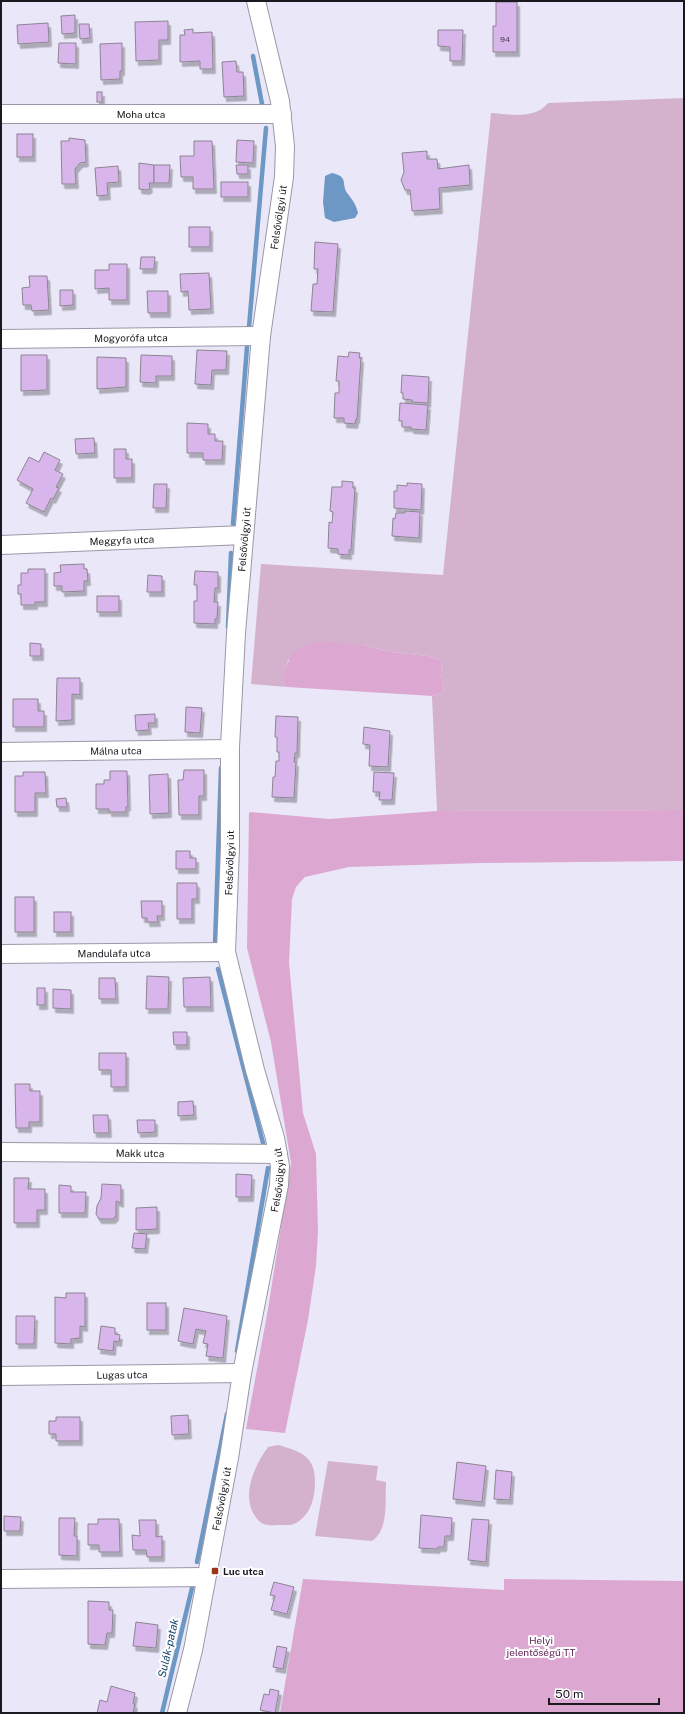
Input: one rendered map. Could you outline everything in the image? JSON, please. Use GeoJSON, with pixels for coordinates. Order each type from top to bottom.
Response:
{"type":"FeatureCollection","features":[{"type":"Feature","properties":{"kind":"street","name":"Felsővölgyi út"},"geometry":{"type":"LineString","coordinates":[[177,1713],[193,1650],[229,1458],[242,1373],[277,1206],[280,1185],[278,1154],[255,1070],[226,952],[230,847],[230,749],[235,637],[261,336],[284,178],[285,146],[282,114],[256,1]]}},
{"type":"Feature","properties":{"kind":"street","name":"Moha utca"},"geometry":{"type":"LineString","coordinates":[[1,114],[282,114]]}},
{"type":"Feature","properties":{"kind":"street","name":"Mogyorófa utca"},"geometry":{"type":"LineString","coordinates":[[1,339],[261,336]]}},
{"type":"Feature","properties":{"kind":"street","name":"Meggyfa utca"},"geometry":{"type":"LineString","coordinates":[[1,545],[244,535]]}},
{"type":"Feature","properties":{"kind":"street","name":"Málna utca"},"geometry":{"type":"LineString","coordinates":[[1,752],[230,749]]}},
{"type":"Feature","properties":{"kind":"street","name":"Mandulafa utca"},"geometry":{"type":"LineString","coordinates":[[1,954],[226,952]]}},
{"type":"Feature","properties":{"kind":"street","name":"Makk utca"},"geometry":{"type":"LineString","coordinates":[[1,1152],[278,1154]]}},
{"type":"Feature","properties":{"kind":"street","name":"Lugas utca"},"geometry":{"type":"LineString","coordinates":[[1,1376],[242,1373]]}},
{"type":"Feature","properties":{"kind":"street"},"geometry":{"type":"LineString","coordinates":[[1,1579],[206,1577]]}},
{"type":"Feature","properties":{"kind":"shaded area"},"geometry":{"type":"Polygon","coordinates":[[[684,98],[684,810],[437,811],[432,696],[444,692],[441,673],[442,660],[428,656],[391,652],[363,645],[288,660],[282,681],[287,687],[251,684],[261,564],[443,575],[491,113],[514,115],[529,114],[536,112],[548,103],[684,98]]]}},
{"type":"Feature","properties":{"kind":"shaded area"},"geometry":{"type":"Polygon","coordinates":[[[278,1445],[299,1452],[309,1460],[314,1472],[315,1487],[309,1510],[301,1520],[292,1525],[267,1525],[262,1523],[252,1512],[250,1502],[249,1493],[251,1483],[258,1463],[268,1447],[278,1445]]]}},
{"type":"Feature","properties":{"kind":"shaded area"},"geometry":{"type":"Polygon","coordinates":[[[328,1461],[378,1466],[376,1480],[386,1482],[386,1506],[384,1522],[381,1530],[372,1541],[315,1536],[328,1461]]]}},
{"type":"Feature","properties":{"kind":"green space"},"geometry":{"type":"Polygon","coordinates":[[[319,641],[363,645],[391,652],[428,656],[442,660],[441,673],[444,692],[432,696],[287,687],[282,681],[287,665],[293,654],[304,646],[319,641]]]}},
{"type":"Feature","properties":{"kind":"green space"},"geometry":{"type":"Polygon","coordinates":[[[684,810],[684,861],[482,863],[349,867],[305,877],[296,887],[292,899],[289,963],[303,1113],[316,1154],[318,1232],[316,1266],[308,1320],[285,1433],[246,1429],[268,1309],[291,1163],[271,1042],[247,948],[249,813],[329,819],[437,811],[684,810]]]}},
{"type":"Feature","properties":{"kind":"green space","name":"Helyi jelentőségű TT"},"geometry":{"type":"Polygon","coordinates":[[[303,1579],[504,1590],[504,1579],[684,1581],[684,1713],[280,1713],[303,1579]]]}},
{"type":"Feature","properties":{"kind":"water"},"geometry":{"type":"Polygon","coordinates":[[[332,173],[343,179],[346,190],[358,213],[355,218],[334,222],[325,218],[323,202],[325,176],[332,173]]]}},
{"type":"Feature","properties":{"kind":"building"},"geometry":{"type":"Polygon","coordinates":[[[496,2],[517,2],[517,52],[493,52],[493,26],[496,26],[496,2]]]}},
{"type":"Feature","properties":{"kind":"building"},"geometry":{"type":"Polygon","coordinates":[[[75,15],[75,33],[62,34],[61,16],[75,15]]]}},
{"type":"Feature","properties":{"kind":"building"},"geometry":{"type":"Polygon","coordinates":[[[168,21],[168,40],[159,40],[159,60],[136,61],[135,22],[168,21]]]}},
{"type":"Feature","properties":{"kind":"building"},"geometry":{"type":"Polygon","coordinates":[[[48,23],[49,42],[18,44],[17,25],[48,23]]]}},
{"type":"Feature","properties":{"kind":"building"},"geometry":{"type":"Polygon","coordinates":[[[79,24],[89,24],[90,38],[80,39],[79,24]]]}},
{"type":"Feature","properties":{"kind":"building"},"geometry":{"type":"Polygon","coordinates":[[[193,29],[193,33],[212,32],[213,69],[200,69],[200,61],[180,62],[180,35],[185,35],[184,30],[193,29]]]}},
{"type":"Feature","properties":{"kind":"building"},"geometry":{"type":"Polygon","coordinates":[[[438,30],[463,30],[462,61],[450,61],[450,47],[438,46],[438,30]]]}},
{"type":"Feature","properties":{"kind":"building"},"geometry":{"type":"Polygon","coordinates":[[[59,43],[76,43],[76,64],[58,63],[59,43]]]}},
{"type":"Feature","properties":{"kind":"building"},"geometry":{"type":"Polygon","coordinates":[[[122,43],[122,71],[120,71],[120,79],[101,80],[100,44],[122,43]]]}},
{"type":"Feature","properties":{"kind":"building"},"geometry":{"type":"Polygon","coordinates":[[[236,61],[237,72],[243,72],[244,96],[224,97],[222,62],[236,61]]]}},
{"type":"Feature","properties":{"kind":"building"},"geometry":{"type":"Polygon","coordinates":[[[97,92],[102,92],[102,102],[97,102],[97,92]]]}},
{"type":"Feature","properties":{"kind":"building"},"geometry":{"type":"Polygon","coordinates":[[[17,134],[33,134],[33,157],[17,157],[17,134]]]}},
{"type":"Feature","properties":{"kind":"building"},"geometry":{"type":"Polygon","coordinates":[[[69,138],[85,140],[86,162],[80,163],[75,169],[76,184],[62,184],[61,141],[69,141],[69,138]]]}},
{"type":"Feature","properties":{"kind":"building"},"geometry":{"type":"Polygon","coordinates":[[[237,140],[254,141],[253,163],[236,162],[237,140]]]}},
{"type":"Feature","properties":{"kind":"building"},"geometry":{"type":"Polygon","coordinates":[[[194,141],[212,141],[214,189],[193,189],[193,177],[181,177],[180,156],[194,156],[194,141]]]}},
{"type":"Feature","properties":{"kind":"building"},"geometry":{"type":"Polygon","coordinates":[[[427,151],[427,159],[437,159],[438,169],[469,165],[470,185],[439,188],[440,209],[412,211],[410,190],[405,190],[401,180],[404,172],[402,153],[427,151]]]}},
{"type":"Feature","properties":{"kind":"building"},"geometry":{"type":"Polygon","coordinates":[[[139,163],[154,165],[154,183],[149,183],[150,188],[147,190],[139,189],[139,163]]]}},
{"type":"Feature","properties":{"kind":"building"},"geometry":{"type":"Polygon","coordinates":[[[154,165],[170,165],[169,183],[154,183],[154,165]]]}},
{"type":"Feature","properties":{"kind":"building"},"geometry":{"type":"Polygon","coordinates":[[[236,165],[248,165],[248,174],[237,174],[236,165]]]}},
{"type":"Feature","properties":{"kind":"building"},"geometry":{"type":"Polygon","coordinates":[[[118,166],[119,182],[107,183],[108,195],[97,196],[95,168],[118,166]]]}},
{"type":"Feature","properties":{"kind":"building"},"geometry":{"type":"Polygon","coordinates":[[[221,182],[248,182],[248,197],[221,197],[221,182]]]}},
{"type":"Feature","properties":{"kind":"building"},"geometry":{"type":"Polygon","coordinates":[[[189,227],[210,227],[210,247],[189,247],[189,227]]]}},
{"type":"Feature","properties":{"kind":"building"},"geometry":{"type":"Polygon","coordinates":[[[315,242],[338,244],[333,312],[311,311],[313,284],[317,284],[318,269],[314,269],[315,242]]]}},
{"type":"Feature","properties":{"kind":"building"},"geometry":{"type":"Polygon","coordinates":[[[141,257],[155,257],[154,269],[140,269],[141,257]]]}},
{"type":"Feature","properties":{"kind":"building"},"geometry":{"type":"Polygon","coordinates":[[[109,264],[127,264],[127,300],[109,300],[109,288],[95,289],[95,270],[109,270],[109,264]]]}},
{"type":"Feature","properties":{"kind":"building"},"geometry":{"type":"Polygon","coordinates":[[[209,273],[211,309],[189,310],[188,291],[181,292],[180,274],[209,273]]]}},
{"type":"Feature","properties":{"kind":"building"},"geometry":{"type":"Polygon","coordinates":[[[29,276],[47,276],[49,310],[32,311],[31,305],[23,305],[22,288],[30,287],[29,276]]]}},
{"type":"Feature","properties":{"kind":"building"},"geometry":{"type":"Polygon","coordinates":[[[60,290],[73,290],[73,305],[60,306],[60,290]]]}},
{"type":"Feature","properties":{"kind":"building"},"geometry":{"type":"Polygon","coordinates":[[[147,291],[168,291],[168,313],[148,313],[147,291]]]}},
{"type":"Feature","properties":{"kind":"building"},"geometry":{"type":"Polygon","coordinates":[[[197,350],[227,351],[226,370],[212,370],[211,385],[195,384],[197,350]]]}},
{"type":"Feature","properties":{"kind":"building"},"geometry":{"type":"Polygon","coordinates":[[[349,352],[360,353],[359,358],[361,358],[357,419],[355,424],[344,423],[344,418],[334,418],[335,393],[339,393],[339,381],[336,381],[338,356],[348,357],[349,352]]]}},
{"type":"Feature","properties":{"kind":"building"},"geometry":{"type":"Polygon","coordinates":[[[21,355],[47,355],[47,390],[21,391],[21,355]]]}},
{"type":"Feature","properties":{"kind":"building"},"geometry":{"type":"Polygon","coordinates":[[[141,355],[172,356],[172,376],[156,376],[156,383],[140,382],[141,355]]]}},
{"type":"Feature","properties":{"kind":"building"},"geometry":{"type":"Polygon","coordinates":[[[97,357],[126,358],[126,387],[97,389],[97,357]]]}},
{"type":"Feature","properties":{"kind":"building"},"geometry":{"type":"Polygon","coordinates":[[[402,375],[429,377],[428,403],[412,402],[412,400],[403,399],[403,393],[401,393],[402,375]]]}},
{"type":"Feature","properties":{"kind":"building"},"geometry":{"type":"Polygon","coordinates":[[[400,403],[428,405],[426,430],[402,427],[402,421],[399,421],[400,403]]]}},
{"type":"Feature","properties":{"kind":"building"},"geometry":{"type":"Polygon","coordinates":[[[187,423],[208,424],[208,434],[215,434],[215,441],[223,441],[222,460],[203,460],[203,453],[187,453],[187,423]]]}},
{"type":"Feature","properties":{"kind":"building"},"geometry":{"type":"Polygon","coordinates":[[[94,438],[95,453],[76,454],[75,439],[94,438]]]}},
{"type":"Feature","properties":{"kind":"building"},"geometry":{"type":"Polygon","coordinates":[[[114,449],[126,449],[126,459],[132,459],[132,478],[114,478],[114,449]]]}},
{"type":"Feature","properties":{"kind":"building"},"geometry":{"type":"Polygon","coordinates":[[[44,452],[60,460],[55,470],[63,474],[56,487],[59,488],[53,499],[51,498],[44,512],[26,503],[33,489],[17,480],[29,457],[39,462],[44,452]]]}},
{"type":"Feature","properties":{"kind":"building"},"geometry":{"type":"Polygon","coordinates":[[[342,481],[353,482],[353,488],[355,488],[351,550],[349,550],[349,555],[338,554],[338,549],[328,548],[329,522],[332,523],[333,512],[330,511],[332,487],[342,487],[342,481]]]}},
{"type":"Feature","properties":{"kind":"building"},"geometry":{"type":"Polygon","coordinates":[[[407,483],[422,484],[421,510],[394,508],[394,491],[397,491],[397,485],[407,486],[407,483]]]}},
{"type":"Feature","properties":{"kind":"building"},"geometry":{"type":"Polygon","coordinates":[[[154,484],[167,484],[166,508],[153,508],[154,484]]]}},
{"type":"Feature","properties":{"kind":"building"},"geometry":{"type":"Polygon","coordinates":[[[405,511],[420,512],[419,538],[392,536],[393,518],[395,519],[396,513],[405,513],[405,511]]]}},
{"type":"Feature","properties":{"kind":"building"},"geometry":{"type":"Polygon","coordinates":[[[84,564],[84,569],[87,569],[88,581],[84,581],[84,591],[62,592],[62,586],[54,586],[54,573],[61,572],[60,565],[84,564]]]}},
{"type":"Feature","properties":{"kind":"building"},"geometry":{"type":"Polygon","coordinates":[[[28,569],[45,569],[45,602],[35,602],[35,605],[21,605],[21,594],[18,594],[18,585],[21,585],[21,573],[28,573],[28,569]]]}},
{"type":"Feature","properties":{"kind":"building"},"geometry":{"type":"Polygon","coordinates":[[[195,571],[218,572],[218,588],[215,588],[214,602],[218,602],[217,619],[215,619],[215,624],[194,623],[194,601],[197,601],[197,585],[194,585],[195,571]]]}},
{"type":"Feature","properties":{"kind":"building"},"geometry":{"type":"Polygon","coordinates":[[[148,575],[162,576],[162,592],[147,592],[148,575]]]}},
{"type":"Feature","properties":{"kind":"building"},"geometry":{"type":"Polygon","coordinates":[[[97,596],[119,596],[119,612],[97,612],[97,596]]]}},
{"type":"Feature","properties":{"kind":"building"},"geometry":{"type":"Polygon","coordinates":[[[30,643],[41,644],[41,656],[30,656],[30,643]]]}},
{"type":"Feature","properties":{"kind":"building"},"geometry":{"type":"Polygon","coordinates":[[[57,678],[80,678],[80,695],[72,694],[72,720],[56,721],[57,678]]]}},
{"type":"Feature","properties":{"kind":"building"},"geometry":{"type":"Polygon","coordinates":[[[13,699],[38,699],[38,711],[44,711],[44,727],[13,727],[13,699]]]}},
{"type":"Feature","properties":{"kind":"building"},"geometry":{"type":"Polygon","coordinates":[[[186,707],[202,708],[200,733],[185,732],[186,707]]]}},
{"type":"Feature","properties":{"kind":"building"},"geometry":{"type":"Polygon","coordinates":[[[155,714],[155,723],[148,723],[149,730],[136,731],[135,715],[155,714]]]}},
{"type":"Feature","properties":{"kind":"building"},"geometry":{"type":"Polygon","coordinates":[[[276,716],[298,717],[297,753],[295,753],[294,762],[296,762],[294,798],[272,797],[273,777],[275,777],[276,761],[279,761],[279,752],[277,752],[277,737],[275,737],[276,716]]]}},
{"type":"Feature","properties":{"kind":"building"},"geometry":{"type":"Polygon","coordinates":[[[364,727],[390,731],[388,767],[369,766],[370,745],[363,744],[364,727]]]}},
{"type":"Feature","properties":{"kind":"building"},"geometry":{"type":"Polygon","coordinates":[[[184,770],[204,770],[204,796],[199,796],[199,815],[179,815],[178,780],[183,780],[184,770]]]}},
{"type":"Feature","properties":{"kind":"building"},"geometry":{"type":"Polygon","coordinates":[[[110,771],[127,771],[128,806],[126,807],[126,812],[109,812],[109,809],[96,809],[96,784],[104,784],[104,780],[110,780],[110,771]]]}},
{"type":"Feature","properties":{"kind":"building"},"geometry":{"type":"Polygon","coordinates":[[[23,772],[45,772],[46,793],[35,793],[35,812],[15,812],[15,776],[23,776],[23,772]]]}},
{"type":"Feature","properties":{"kind":"building"},"geometry":{"type":"Polygon","coordinates":[[[374,772],[394,773],[392,800],[379,800],[380,792],[373,792],[374,772]]]}},
{"type":"Feature","properties":{"kind":"building"},"geometry":{"type":"Polygon","coordinates":[[[168,774],[169,813],[150,814],[149,775],[168,774]]]}},
{"type":"Feature","properties":{"kind":"building"},"geometry":{"type":"Polygon","coordinates":[[[66,798],[67,807],[57,807],[56,799],[66,798]]]}},
{"type":"Feature","properties":{"kind":"building"},"geometry":{"type":"Polygon","coordinates":[[[176,851],[190,851],[190,858],[196,858],[196,869],[176,869],[176,851]]]}},
{"type":"Feature","properties":{"kind":"building"},"geometry":{"type":"Polygon","coordinates":[[[177,883],[197,883],[197,899],[192,899],[192,919],[177,919],[177,883]]]}},
{"type":"Feature","properties":{"kind":"building"},"geometry":{"type":"Polygon","coordinates":[[[15,897],[34,897],[34,932],[15,932],[15,897]]]}},
{"type":"Feature","properties":{"kind":"building"},"geometry":{"type":"Polygon","coordinates":[[[141,901],[162,901],[162,916],[157,916],[158,922],[147,922],[147,918],[142,918],[141,901]]]}},
{"type":"Feature","properties":{"kind":"building"},"geometry":{"type":"Polygon","coordinates":[[[54,912],[71,912],[71,932],[54,932],[54,912]]]}},
{"type":"Feature","properties":{"kind":"building"},"geometry":{"type":"Polygon","coordinates":[[[147,976],[169,977],[168,1009],[146,1009],[147,976]]]}},
{"type":"Feature","properties":{"kind":"building"},"geometry":{"type":"Polygon","coordinates":[[[210,977],[211,1007],[184,1007],[183,978],[210,977]]]}},
{"type":"Feature","properties":{"kind":"building"},"geometry":{"type":"Polygon","coordinates":[[[99,978],[115,978],[116,999],[99,999],[99,978]]]}},
{"type":"Feature","properties":{"kind":"building"},"geometry":{"type":"Polygon","coordinates":[[[37,988],[45,988],[45,1005],[37,1005],[37,988]]]}},
{"type":"Feature","properties":{"kind":"building"},"geometry":{"type":"Polygon","coordinates":[[[53,989],[71,990],[71,1009],[53,1008],[53,989]]]}},
{"type":"Feature","properties":{"kind":"building"},"geometry":{"type":"Polygon","coordinates":[[[173,1032],[187,1032],[187,1045],[174,1045],[173,1032]]]}},
{"type":"Feature","properties":{"kind":"building"},"geometry":{"type":"Polygon","coordinates":[[[99,1053],[126,1053],[126,1087],[111,1087],[111,1070],[99,1070],[99,1053]]]}},
{"type":"Feature","properties":{"kind":"building"},"geometry":{"type":"Polygon","coordinates":[[[15,1084],[30,1084],[30,1091],[40,1091],[40,1122],[29,1122],[29,1128],[16,1128],[15,1084]]]}},
{"type":"Feature","properties":{"kind":"building"},"geometry":{"type":"Polygon","coordinates":[[[193,1101],[194,1115],[178,1116],[178,1102],[193,1101]]]}},
{"type":"Feature","properties":{"kind":"building"},"geometry":{"type":"Polygon","coordinates":[[[93,1115],[108,1115],[109,1133],[94,1133],[93,1115]]]}},
{"type":"Feature","properties":{"kind":"building"},"geometry":{"type":"Polygon","coordinates":[[[137,1120],[155,1120],[155,1132],[138,1133],[137,1120]]]}},
{"type":"Feature","properties":{"kind":"building"},"geometry":{"type":"Polygon","coordinates":[[[236,1174],[252,1175],[251,1197],[236,1197],[236,1174]]]}},
{"type":"Feature","properties":{"kind":"building"},"geometry":{"type":"Polygon","coordinates":[[[14,1178],[29,1178],[28,1189],[45,1189],[45,1210],[37,1210],[37,1223],[14,1223],[14,1178]]]}},
{"type":"Feature","properties":{"kind":"building"},"geometry":{"type":"Polygon","coordinates":[[[102,1184],[121,1185],[121,1203],[116,1201],[116,1216],[113,1219],[99,1219],[96,1214],[97,1206],[101,1198],[102,1184]]]}},
{"type":"Feature","properties":{"kind":"building"},"geometry":{"type":"Polygon","coordinates":[[[59,1185],[71,1186],[71,1192],[86,1192],[85,1213],[59,1213],[59,1185]]]}},
{"type":"Feature","properties":{"kind":"building"},"geometry":{"type":"Polygon","coordinates":[[[157,1207],[157,1229],[136,1230],[136,1208],[157,1207]]]}},
{"type":"Feature","properties":{"kind":"building"},"geometry":{"type":"Polygon","coordinates":[[[134,1233],[147,1234],[145,1249],[132,1248],[134,1233]]]}},
{"type":"Feature","properties":{"kind":"building"},"geometry":{"type":"Polygon","coordinates":[[[66,1293],[85,1293],[85,1327],[80,1326],[80,1338],[71,1339],[71,1344],[55,1343],[55,1297],[66,1298],[66,1293]]]}},
{"type":"Feature","properties":{"kind":"building"},"geometry":{"type":"Polygon","coordinates":[[[147,1303],[166,1303],[166,1330],[147,1330],[147,1303]]]}},
{"type":"Feature","properties":{"kind":"building"},"geometry":{"type":"Polygon","coordinates":[[[184,1308],[227,1316],[223,1358],[206,1356],[208,1344],[203,1343],[206,1331],[196,1329],[193,1344],[178,1341],[184,1308]]]}},
{"type":"Feature","properties":{"kind":"building"},"geometry":{"type":"Polygon","coordinates":[[[16,1316],[35,1316],[34,1344],[16,1344],[16,1316]]]}},
{"type":"Feature","properties":{"kind":"building"},"geometry":{"type":"Polygon","coordinates":[[[101,1326],[115,1328],[115,1334],[120,1335],[119,1342],[114,1341],[113,1351],[98,1349],[101,1326]]]}},
{"type":"Feature","properties":{"kind":"building"},"geometry":{"type":"Polygon","coordinates":[[[188,1415],[189,1434],[172,1435],[171,1416],[188,1415]]]}},
{"type":"Feature","properties":{"kind":"building"},"geometry":{"type":"Polygon","coordinates":[[[56,1417],[80,1417],[80,1441],[56,1441],[56,1434],[49,1434],[49,1421],[56,1421],[56,1417]]]}},
{"type":"Feature","properties":{"kind":"building"},"geometry":{"type":"Polygon","coordinates":[[[457,1462],[486,1466],[482,1502],[453,1499],[457,1462]]]}},
{"type":"Feature","properties":{"kind":"building"},"geometry":{"type":"Polygon","coordinates":[[[496,1470],[512,1472],[510,1500],[494,1499],[496,1470]]]}},
{"type":"Feature","properties":{"kind":"building"},"geometry":{"type":"Polygon","coordinates":[[[421,1515],[452,1518],[451,1536],[445,1536],[444,1547],[438,1547],[437,1549],[419,1548],[421,1515]]]}},
{"type":"Feature","properties":{"kind":"building"},"geometry":{"type":"Polygon","coordinates":[[[4,1516],[21,1517],[20,1531],[4,1531],[4,1516]]]}},
{"type":"Feature","properties":{"kind":"building"},"geometry":{"type":"Polygon","coordinates":[[[59,1518],[75,1518],[74,1536],[77,1536],[77,1556],[59,1555],[59,1518]]]}},
{"type":"Feature","properties":{"kind":"building"},"geometry":{"type":"Polygon","coordinates":[[[98,1519],[119,1519],[120,1552],[99,1552],[99,1545],[88,1545],[88,1524],[98,1524],[98,1519]]]}},
{"type":"Feature","properties":{"kind":"building"},"geometry":{"type":"Polygon","coordinates":[[[472,1519],[489,1520],[486,1562],[468,1560],[472,1519]]]}},
{"type":"Feature","properties":{"kind":"building"},"geometry":{"type":"Polygon","coordinates":[[[139,1520],[156,1520],[156,1537],[162,1536],[162,1557],[147,1557],[146,1550],[133,1550],[132,1535],[140,1536],[139,1520]]]}},
{"type":"Feature","properties":{"kind":"building"},"geometry":{"type":"Polygon","coordinates":[[[274,1582],[294,1587],[287,1614],[271,1610],[275,1596],[270,1595],[274,1582]]]}},
{"type":"Feature","properties":{"kind":"building"},"geometry":{"type":"Polygon","coordinates":[[[88,1601],[109,1602],[109,1610],[113,1610],[112,1633],[107,1633],[105,1645],[88,1644],[88,1601]]]}},
{"type":"Feature","properties":{"kind":"building"},"geometry":{"type":"Polygon","coordinates":[[[136,1622],[158,1625],[156,1648],[133,1646],[136,1622]]]}},
{"type":"Feature","properties":{"kind":"building"},"geometry":{"type":"Polygon","coordinates":[[[277,1646],[287,1648],[283,1669],[273,1667],[277,1646]]]}},
{"type":"Feature","properties":{"kind":"building"},"geometry":{"type":"Polygon","coordinates":[[[111,1686],[135,1693],[133,1713],[97,1713],[100,1700],[107,1702],[111,1686]]]}},
{"type":"Feature","properties":{"kind":"building"},"geometry":{"type":"Polygon","coordinates":[[[270,1689],[279,1691],[275,1713],[260,1710],[264,1694],[269,1695],[270,1689]]]}},
{"type":"Feature","properties":{"kind":"waterway"},"geometry":{"type":"LineString","coordinates":[[253,56],[262,104]]}},
{"type":"Feature","properties":{"kind":"waterway"},"geometry":{"type":"LineString","coordinates":[[249,327],[266,128]]}},
{"type":"Feature","properties":{"kind":"waterway"},"geometry":{"type":"LineString","coordinates":[[233,524],[247,347]]}},
{"type":"Feature","properties":{"kind":"waterway"},"geometry":{"type":"LineString","coordinates":[[228,627],[231,553]]}},
{"type":"Feature","properties":{"kind":"waterway"},"geometry":{"type":"LineString","coordinates":[[215,945],[221,768]]}},
{"type":"Feature","properties":{"kind":"waterway"},"geometry":{"type":"LineString","coordinates":[[218,969],[263,1143]]}},
{"type":"Feature","properties":{"kind":"waterway"},"geometry":{"type":"LineString","coordinates":[[237,1351],[268,1168]]}},
{"type":"Feature","properties":{"kind":"waterway"},"geometry":{"type":"LineString","coordinates":[[197,1562],[227,1414]]}},
{"type":"Feature","properties":{"kind":"waterway","name":"Sulák-patak"},"geometry":{"type":"LineString","coordinates":[[162,1713],[192,1588]]}},
{"type":"Feature","properties":{"kind":"place","name":"Luc utca"},"geometry":{"type":"Point","coordinates":[215,1571]}}]}
